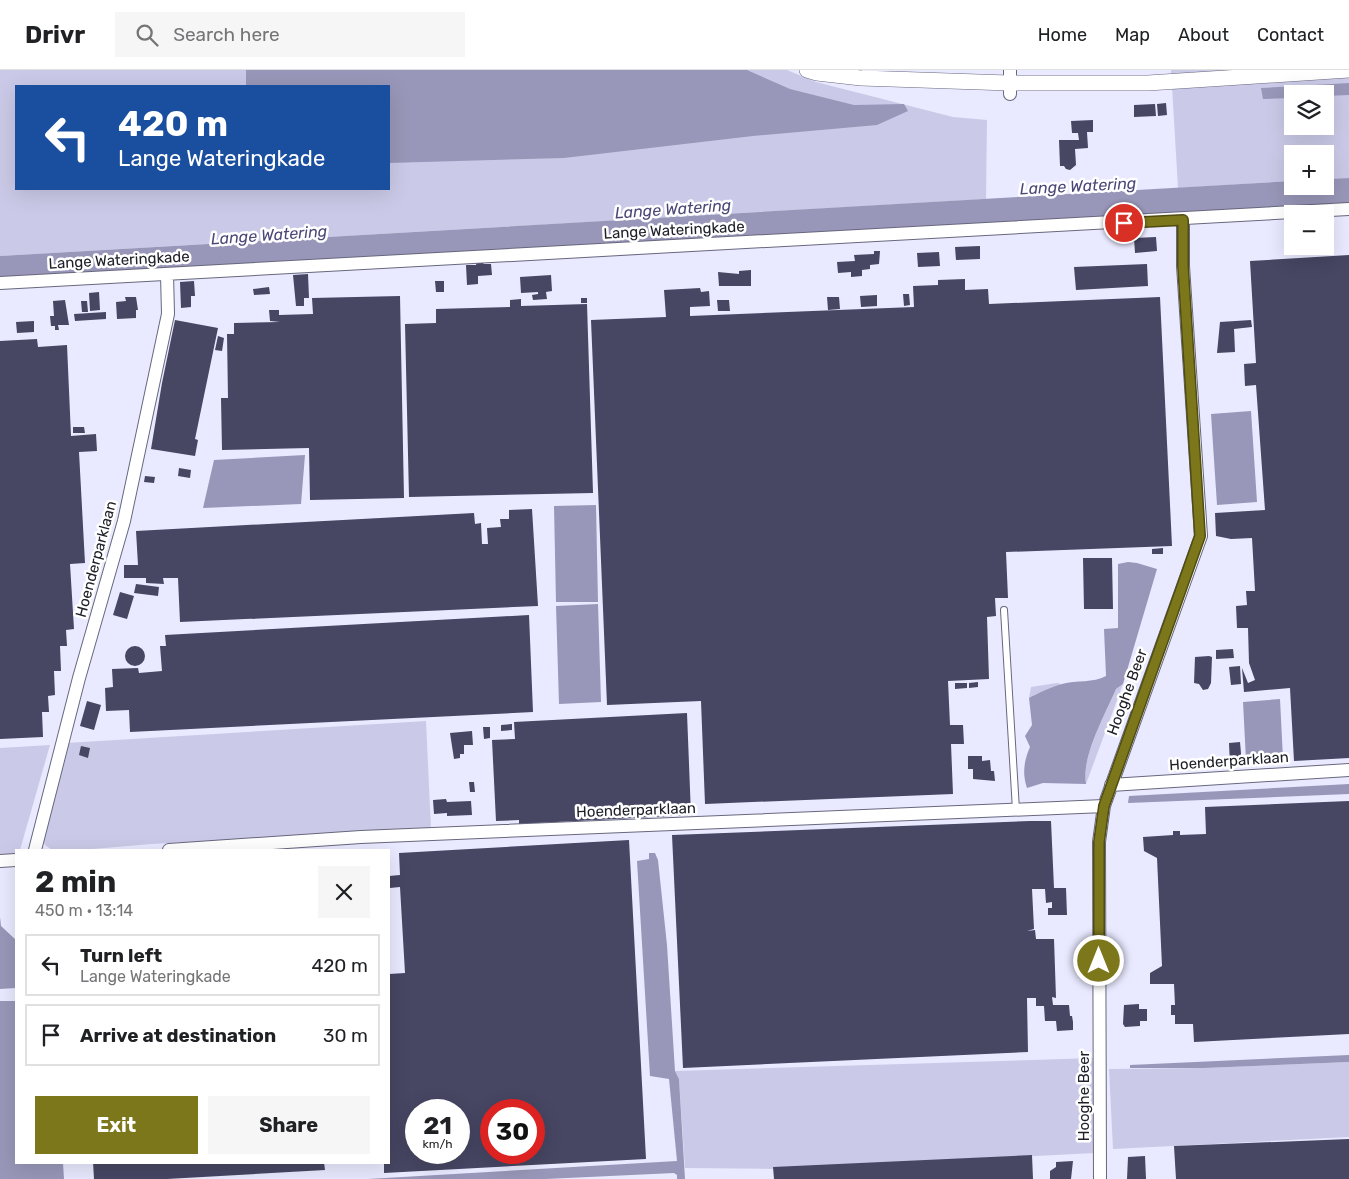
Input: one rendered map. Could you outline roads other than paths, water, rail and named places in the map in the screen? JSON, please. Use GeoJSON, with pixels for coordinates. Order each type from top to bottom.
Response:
{"type":"FeatureCollection","features":[{"type":"Feature","properties":{"kind":"street"},"geometry":{"type":"LineString","coordinates":[[807,70],[817,74],[861,78],[1148,83],[1349,70]]}},
{"type":"Feature","properties":{"kind":"street","name":"Lange Wateringkade"},"geometry":{"type":"LineString","coordinates":[[0,283],[827,237],[1183,220],[1349,209]]}},
{"type":"Feature","properties":{"kind":"street","name":"Hooghe Beer"},"geometry":{"type":"LineString","coordinates":[[1100,1179],[1099,842],[1104,806],[1200,536],[1183,266],[1183,220]]}},
{"type":"Feature","properties":{"kind":"street","name":"Hoenderparklaan"},"geometry":{"type":"LineString","coordinates":[[35,849],[79,678],[124,521],[168,314],[167,274]]}},
{"type":"Feature","properties":{"kind":"street","name":"Hoenderparklaan"},"geometry":{"type":"LineString","coordinates":[[1110,785],[1349,770]]}},
{"type":"Feature","properties":{"kind":"street","name":"Hoenderparklaan"},"geometry":{"type":"LineString","coordinates":[[185,849],[371,837],[1104,806]]}},
{"type":"Feature","properties":{"kind":"street"},"geometry":{"type":"LineString","coordinates":[[0,861],[15,860]]}},
{"type":"Feature","properties":{"kind":"lane"},"geometry":{"type":"LineString","coordinates":[[1004,610],[1016,810]]}},
{"type":"Feature","properties":{"kind":"water label","name":"Lange Watering"},"geometry":{"type":"Point","coordinates":[1078,186]}},
{"type":"Feature","properties":{"kind":"water label","name":"Lange Watering"},"geometry":{"type":"Point","coordinates":[673,209]}},
{"type":"Feature","properties":{"kind":"water label","name":"Lange Watering"},"geometry":{"type":"Point","coordinates":[269,235]}}]}
